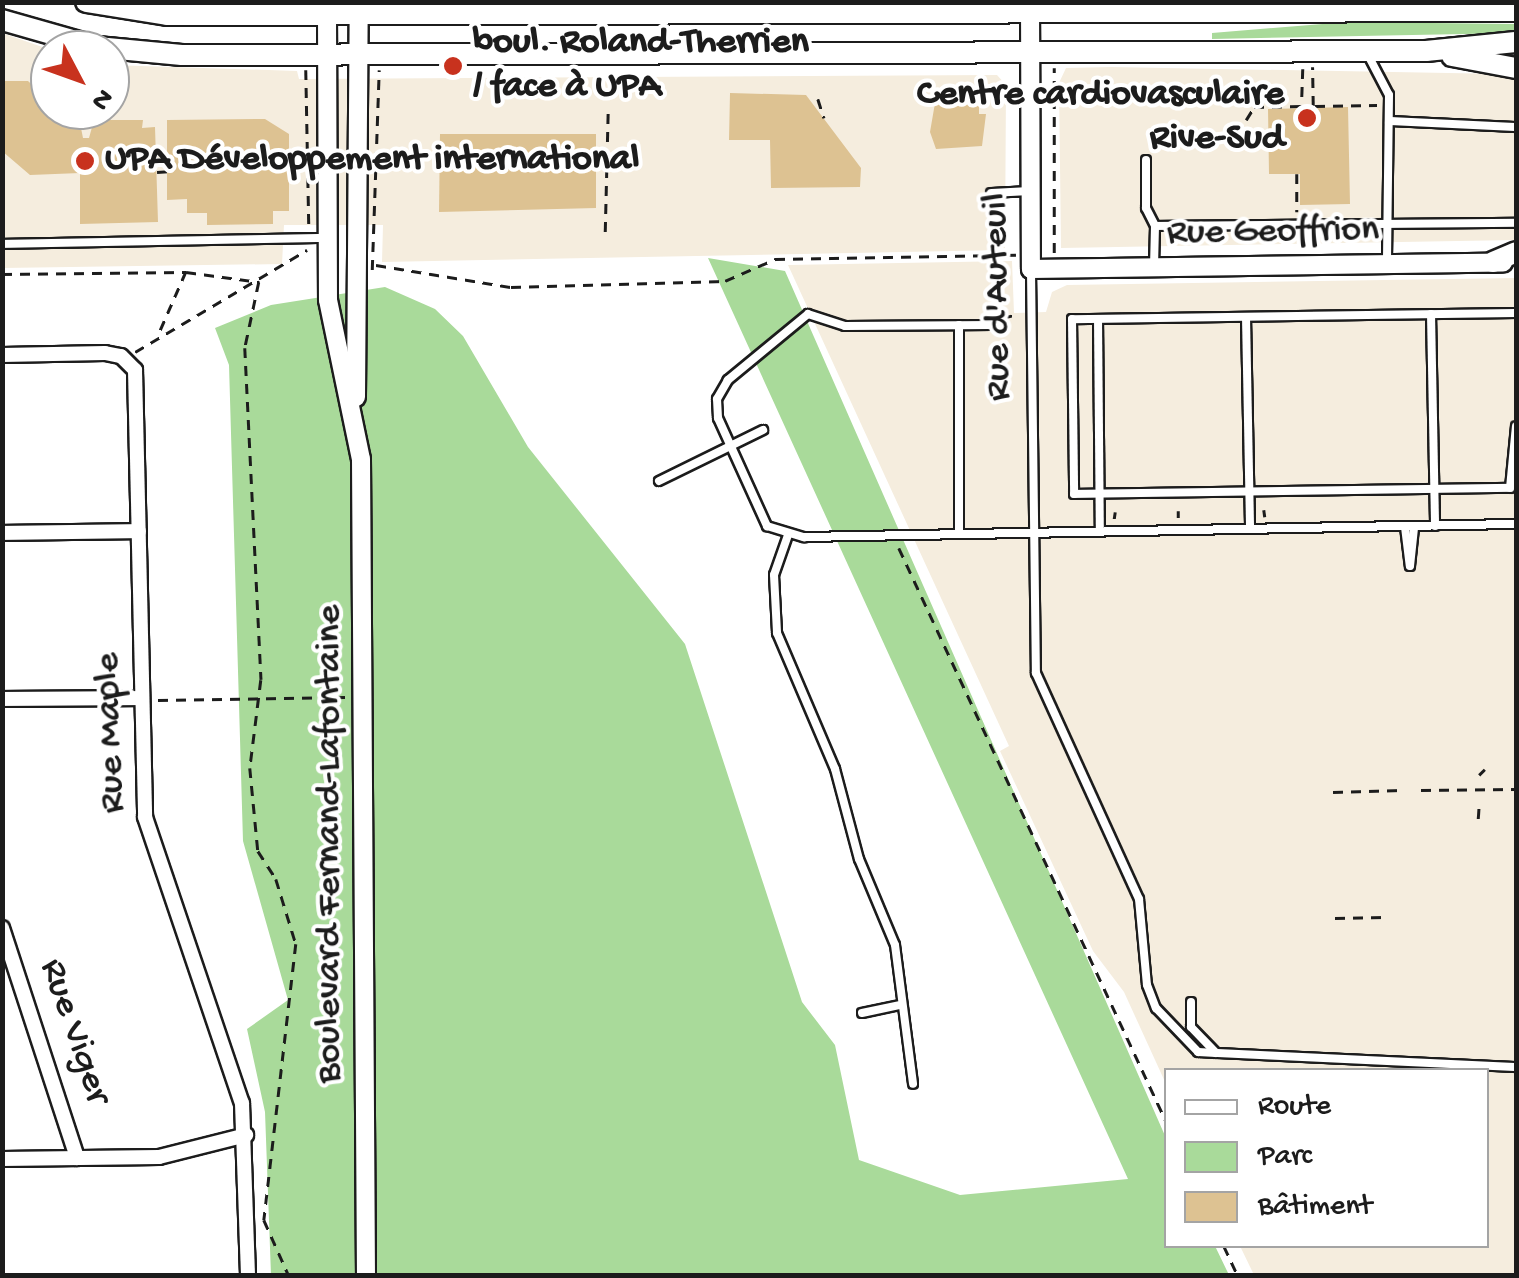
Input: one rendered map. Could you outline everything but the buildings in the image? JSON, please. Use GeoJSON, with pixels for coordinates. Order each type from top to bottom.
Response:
{"type":"FeatureCollection","features":[{"type":"Feature","properties":{"kind":"main road"},"geometry":{"type":"LineString","coordinates":[[86,2],[167,15],[868,6],[1516,11]]}},
{"type":"Feature","properties":{"kind":"main road"},"geometry":{"type":"LineString","coordinates":[[1378,10],[1408,2]]}},
{"type":"Feature","properties":{"kind":"main road"},"geometry":{"type":"LineString","coordinates":[[2,20],[73,42],[143,53],[1426,51],[1516,42]]}},
{"type":"Feature","properties":{"kind":"main road"},"geometry":{"type":"LineString","coordinates":[[1426,51],[1516,68]]}},
{"type":"Feature","properties":{"kind":"main road"},"geometry":{"type":"LineString","coordinates":[[1493,262],[1516,252]]}},
{"type":"Feature","properties":{"kind":"street","name":"Rue d'Auteuil"},"geometry":{"type":"LineString","coordinates":[[1030,6],[1031,270]]}},
{"type":"Feature","properties":{"kind":"street","name":"Boulevard Fernand-Lafontaine"},"geometry":{"type":"LineString","coordinates":[[328,14],[327,238],[332,333],[356,412]]}},
{"type":"Feature","properties":{"kind":"street","name":"Boulevard Fernand-Lafontaine"},"geometry":{"type":"LineString","coordinates":[[360,14],[356,412],[366,1276]]}},
{"type":"Feature","properties":{"kind":"street","name":"Rue Geoffrion"},"geometry":{"type":"LineString","coordinates":[[1031,270],[1516,262]]}},
{"type":"Feature","properties":{"kind":"street","name":"Rue Maple"},"geometry":{"type":"LineString","coordinates":[[2,355],[105,353],[131,364],[147,699],[146,825],[240,1094],[246,1135],[248,1276]]}},
{"type":"Feature","properties":{"kind":"street"},"geometry":{"type":"LineString","coordinates":[[2,533],[139,531]]}},
{"type":"Feature","properties":{"kind":"street"},"geometry":{"type":"LineString","coordinates":[[2,699],[147,699]]}},
{"type":"Feature","properties":{"kind":"street","name":"Rue Viger"},"geometry":{"type":"LineString","coordinates":[[2,928],[77,1158]]}},
{"type":"Feature","properties":{"kind":"street"},"geometry":{"type":"LineString","coordinates":[[2,1159],[168,1156],[246,1135]]}},
{"type":"Feature","properties":{"kind":"lane"},"geometry":{"type":"LineString","coordinates":[[1364,51],[1387,83],[1387,264]]}},
{"type":"Feature","properties":{"kind":"lane"},"geometry":{"type":"LineString","coordinates":[[1390,121],[1516,127]]}},
{"type":"Feature","properties":{"kind":"lane"},"geometry":{"type":"LineString","coordinates":[[1146,160],[1146,208],[1155,226],[1154,267]]}},
{"type":"Feature","properties":{"kind":"lane"},"geometry":{"type":"LineString","coordinates":[[991,193],[1030,192]]}},
{"type":"Feature","properties":{"kind":"lane"},"geometry":{"type":"LineString","coordinates":[[1155,226],[1516,223]]}},
{"type":"Feature","properties":{"kind":"lane"},"geometry":{"type":"LineString","coordinates":[[2,244],[327,238]]}},
{"type":"Feature","properties":{"kind":"lane","name":"Rue d'Auteuil"},"geometry":{"type":"LineString","coordinates":[[1031,270],[1032,531],[1041,692],[1139,899],[1147,985],[1156,1008],[1198,1052],[1216,1053]]}},
{"type":"Feature","properties":{"kind":"lane"},"geometry":{"type":"LineString","coordinates":[[1516,313],[1072,319],[1074,494],[1510,488],[1516,426]]}},
{"type":"Feature","properties":{"kind":"lane"},"geometry":{"type":"LineString","coordinates":[[992,325],[830,326],[822,314],[808,314],[724,384],[716,407],[728,448],[764,522],[788,535],[1516,524]]}},
{"type":"Feature","properties":{"kind":"lane"},"geometry":{"type":"LineString","coordinates":[[1432,314],[1435,526]]}},
{"type":"Feature","properties":{"kind":"lane"},"geometry":{"type":"LineString","coordinates":[[1246,317],[1250,528]]}},
{"type":"Feature","properties":{"kind":"lane"},"geometry":{"type":"LineString","coordinates":[[1098,319],[1100,531]]}},
{"type":"Feature","properties":{"kind":"lane"},"geometry":{"type":"LineString","coordinates":[[959,326],[959,532]]}},
{"type":"Feature","properties":{"kind":"lane"},"geometry":{"type":"LineString","coordinates":[[659,481],[763,430]]}},
{"type":"Feature","properties":{"kind":"lane"},"geometry":{"type":"LineString","coordinates":[[788,535],[774,576],[777,633],[835,769],[859,860],[895,945],[899,1005],[913,1084]]}},
{"type":"Feature","properties":{"kind":"lane"},"geometry":{"type":"LineString","coordinates":[[1191,1002],[1191,1027],[1216,1053],[1516,1067]]}},
{"type":"Feature","properties":{"kind":"lane"},"geometry":{"type":"LineString","coordinates":[[862,1013],[899,1005]]}},
{"type":"Feature","properties":{"kind":"path"},"geometry":{"type":"LineString","coordinates":[[1303,65],[1305,107]]}},
{"type":"Feature","properties":{"kind":"path"},"geometry":{"type":"LineString","coordinates":[[1312,65],[1313,106]]}},
{"type":"Feature","properties":{"kind":"path"},"geometry":{"type":"LineString","coordinates":[[306,68],[309,223]]}},
{"type":"Feature","properties":{"kind":"path"},"geometry":{"type":"LineString","coordinates":[[378,71],[376,265],[511,288],[726,281],[775,259],[1014,255]]}},
{"type":"Feature","properties":{"kind":"path","name":"Rue d'Auteuil"},"geometry":{"type":"LineString","coordinates":[[1055,74],[1058,249]]}},
{"type":"Feature","properties":{"kind":"path"},"geometry":{"type":"LineString","coordinates":[[1303,75],[1312,75]]}},
{"type":"Feature","properties":{"kind":"path"},"geometry":{"type":"LineString","coordinates":[[818,99],[824,118]]}},
{"type":"Feature","properties":{"kind":"path"},"geometry":{"type":"LineString","coordinates":[[1246,120],[1254,106],[1382,105]]}},
{"type":"Feature","properties":{"kind":"path"},"geometry":{"type":"LineString","coordinates":[[606,232],[608,110]]}},
{"type":"Feature","properties":{"kind":"path"},"geometry":{"type":"LineString","coordinates":[[157,172],[172,171]]}},
{"type":"Feature","properties":{"kind":"path"},"geometry":{"type":"LineString","coordinates":[[1297,174],[1297,207]]}},
{"type":"Feature","properties":{"kind":"path"},"geometry":{"type":"LineString","coordinates":[[133,353],[160,332],[256,278],[304,257],[308,248]]}},
{"type":"Feature","properties":{"kind":"path"},"geometry":{"type":"LineString","coordinates":[[2,274],[186,272],[256,278]]}},
{"type":"Feature","properties":{"kind":"path"},"geometry":{"type":"LineString","coordinates":[[160,332],[186,272]]}},
{"type":"Feature","properties":{"kind":"path"},"geometry":{"type":"LineString","coordinates":[[256,278],[260,289],[245,355],[261,699],[249,753],[256,841],[296,944],[264,1220],[289,1276]]}},
{"type":"Feature","properties":{"kind":"path"},"geometry":{"type":"LineString","coordinates":[[1005,316],[1014,315]]}},
{"type":"Feature","properties":{"kind":"path"},"geometry":{"type":"LineString","coordinates":[[1264,510],[1265,516]]}},
{"type":"Feature","properties":{"kind":"path"},"geometry":{"type":"LineString","coordinates":[[1178,511],[1178,518]]}},
{"type":"Feature","properties":{"kind":"path"},"geometry":{"type":"LineString","coordinates":[[1114,519],[1115,512]]}},
{"type":"Feature","properties":{"kind":"path"},"geometry":{"type":"LineString","coordinates":[[892,533],[1164,1118]]}},
{"type":"Feature","properties":{"kind":"path"},"geometry":{"type":"LineString","coordinates":[[147,699],[348,696]]}},
{"type":"Feature","properties":{"kind":"path"},"geometry":{"type":"LineString","coordinates":[[1478,775],[1485,769]]}},
{"type":"Feature","properties":{"kind":"path"},"geometry":{"type":"LineString","coordinates":[[1420,790],[1516,788]]}},
{"type":"Feature","properties":{"kind":"path"},"geometry":{"type":"LineString","coordinates":[[1333,792],[1402,790]]}},
{"type":"Feature","properties":{"kind":"path"},"geometry":{"type":"LineString","coordinates":[[1478,820],[1479,805]]}},
{"type":"Feature","properties":{"kind":"path"},"geometry":{"type":"LineString","coordinates":[[1335,918],[1385,918]]}},
{"type":"Feature","properties":{"kind":"path"},"geometry":{"type":"LineString","coordinates":[[1225,1248],[1238,1276]]}},
{"type":"Feature","properties":{"kind":"shaded area"},"geometry":{"type":"Polygon","coordinates":[[[2,33],[30,43],[30,130],[130,130],[130,66],[297,71],[299,79],[997,75],[1006,85],[1005,250],[382,262],[383,225],[284,225],[282,264],[3,268],[2,33]]]}},
{"type":"Feature","properties":{"kind":"shaded area"},"geometry":{"type":"Polygon","coordinates":[[[1066,68],[1503,74],[1516,80],[1516,240],[1061,248],[1059,83],[1066,68]]]}},
{"type":"Feature","properties":{"kind":"shaded area"},"geometry":{"type":"Polygon","coordinates":[[[1012,261],[1014,313],[1046,312],[1052,292],[1067,285],[1516,278],[1516,1275],[1254,1275],[1241,1248],[1489,1248],[1489,1068],[1164,1068],[1164,1080],[1124,992],[1093,951],[1000,751],[1009,746],[788,265],[1012,261]]]}},
{"type":"Feature","properties":{"kind":"green space"},"geometry":{"type":"Polygon","coordinates":[[[1347,22],[1516,24],[1516,33],[1212,39],[1212,33],[1347,22]]]}},
{"type":"Feature","properties":{"kind":"green space"},"geometry":{"type":"Polygon","coordinates":[[[708,258],[785,271],[1164,1133],[1164,1248],[1216,1248],[1229,1275],[271,1275],[265,1112],[247,1029],[288,1000],[243,841],[229,365],[215,328],[271,305],[385,287],[435,309],[463,336],[528,447],[685,644],[802,1002],[835,1045],[859,1160],[960,1195],[1128,1179],[708,258]]]}},
{"type":"Feature","properties":{"kind":"place","name":"boul. Roland-Therrien / face à UPA"},"geometry":{"type":"Point","coordinates":[453,66]}},
{"type":"Feature","properties":{"kind":"place","name":"Centre cardiovasculaire Rive-Sud"},"geometry":{"type":"Point","coordinates":[1307,118]}},
{"type":"Feature","properties":{"kind":"place","name":"UPA Développement international"},"geometry":{"type":"Point","coordinates":[85,161]}}]}
